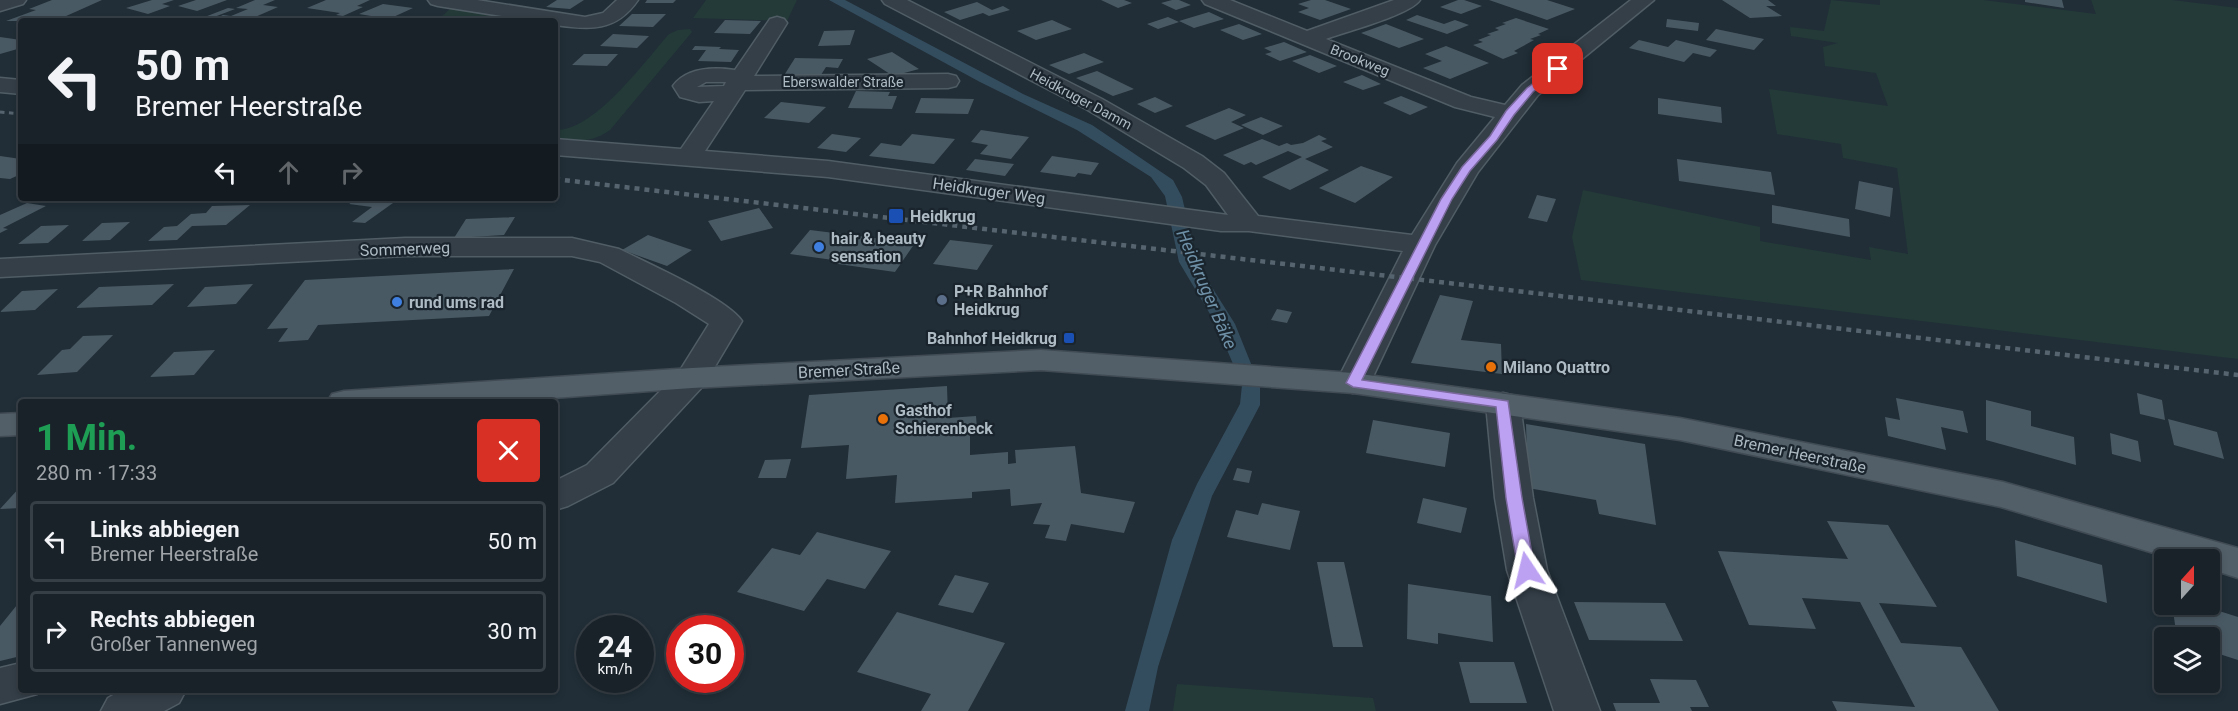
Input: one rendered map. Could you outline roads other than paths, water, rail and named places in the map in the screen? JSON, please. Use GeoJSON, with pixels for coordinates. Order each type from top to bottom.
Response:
{"type":"FeatureCollection","features":[{"type":"Feature","properties":{"kind":"main road","name":"Bremer Straße"},"geometry":{"type":"LineString","coordinates":[[388,399],[692,378],[1041,360],[1231,372],[1353,383]]}},
{"type":"Feature","properties":{"kind":"main road","name":"Bremer Heerstraße"},"geometry":{"type":"LineString","coordinates":[[1353,383],[1680,429],[2003,495],[2238,562]]}},
{"type":"Feature","properties":{"kind":"main road"},"geometry":{"type":"LineString","coordinates":[[0,425],[18,424]]}},
{"type":"Feature","properties":{"kind":"street"},"geometry":{"type":"LineString","coordinates":[[0,5],[16,0]]}},
{"type":"Feature","properties":{"kind":"street"},"geometry":{"type":"LineString","coordinates":[[438,0],[553,18]]}},
{"type":"Feature","properties":{"kind":"street"},"geometry":{"type":"LineString","coordinates":[[558,19],[585,23],[610,18],[628,0]]}},
{"type":"Feature","properties":{"kind":"street","name":"Heidkruger Damm"},"geometry":{"type":"LineString","coordinates":[[892,0],[1094,104],[1193,162],[1215,179],[1235,223]]}},
{"type":"Feature","properties":{"kind":"street","name":"Brookweg"},"geometry":{"type":"LineString","coordinates":[[1212,0],[1463,102],[1510,113]]}},
{"type":"Feature","properties":{"kind":"street"},"geometry":{"type":"LineString","coordinates":[[1306,39],[1392,9],[1410,0]]}},
{"type":"Feature","properties":{"kind":"street"},"geometry":{"type":"LineString","coordinates":[[1353,383],[1421,245],[1466,169],[1530,90],[1644,0]]}},
{"type":"Feature","properties":{"kind":"street"},"geometry":{"type":"LineString","coordinates":[[689,157],[777,23]]}},
{"type":"Feature","properties":{"kind":"street","name":"Eberswalder Straße"},"geometry":{"type":"LineString","coordinates":[[736,84],[948,81]]}},
{"type":"Feature","properties":{"kind":"street"},"geometry":{"type":"LineString","coordinates":[[0,85],[18,87]]}},
{"type":"Feature","properties":{"kind":"street","name":"Heidkruger Weg"},"geometry":{"type":"LineString","coordinates":[[558,147],[828,169],[1153,213],[1421,245]]}},
{"type":"Feature","properties":{"kind":"street","name":"Sommerweg"},"geometry":{"type":"LineString","coordinates":[[0,268],[405,247],[572,248],[609,255],[687,296],[726,321],[692,378]]}},
{"type":"Feature","properties":{"kind":"street"},"geometry":{"type":"LineString","coordinates":[[558,495],[600,474],[692,378]]}},
{"type":"Feature","properties":{"kind":"street"},"geometry":{"type":"LineString","coordinates":[[1503,404],[1514,498],[1527,570],[1577,711]]}},
{"type":"Feature","properties":{"kind":"street"},"geometry":{"type":"LineString","coordinates":[[0,686],[18,682]]}},
{"type":"Feature","properties":{"kind":"water","name":"Heidkruger Bäke"},"geometry":{"type":"Polygon","coordinates":[[[829,0],[845,0],[1023,94],[1092,125],[1173,180],[1182,197],[1198,265],[1235,324],[1260,386],[1260,405],[1212,496],[1158,667],[1149,711],[1125,711],[1172,540],[1197,484],[1240,404],[1242,385],[1216,324],[1179,262],[1165,196],[1151,177],[1077,130],[980,82],[829,0]]]}},
{"type":"Feature","properties":{"kind":"railway"},"geometry":{"type":"LineString","coordinates":[[0,112],[18,114]]}},
{"type":"Feature","properties":{"kind":"railway"},"geometry":{"type":"LineString","coordinates":[[558,179],[2238,375]]}},
{"type":"Feature","properties":{"kind":"place","name":"Heidkrug"},"geometry":{"type":"Point","coordinates":[896,216]}},
{"type":"Feature","properties":{"kind":"place","name":"hair & beauty sensation"},"geometry":{"type":"Point","coordinates":[819,247]}},
{"type":"Feature","properties":{"kind":"place","name":"P+R Bahnhof Heidkrug"},"geometry":{"type":"Point","coordinates":[942,300]}},
{"type":"Feature","properties":{"kind":"place","name":"rund ums rad"},"geometry":{"type":"Point","coordinates":[397,302]}},
{"type":"Feature","properties":{"kind":"place","name":"Bahnhof Heidkrug"},"geometry":{"type":"Point","coordinates":[1069,338]}},
{"type":"Feature","properties":{"kind":"place","name":"Milano Quattro"},"geometry":{"type":"Point","coordinates":[1491,367]}},
{"type":"Feature","properties":{"kind":"place","name":"Gasthof Schierenbeck"},"geometry":{"type":"Point","coordinates":[883,419]}}]}
